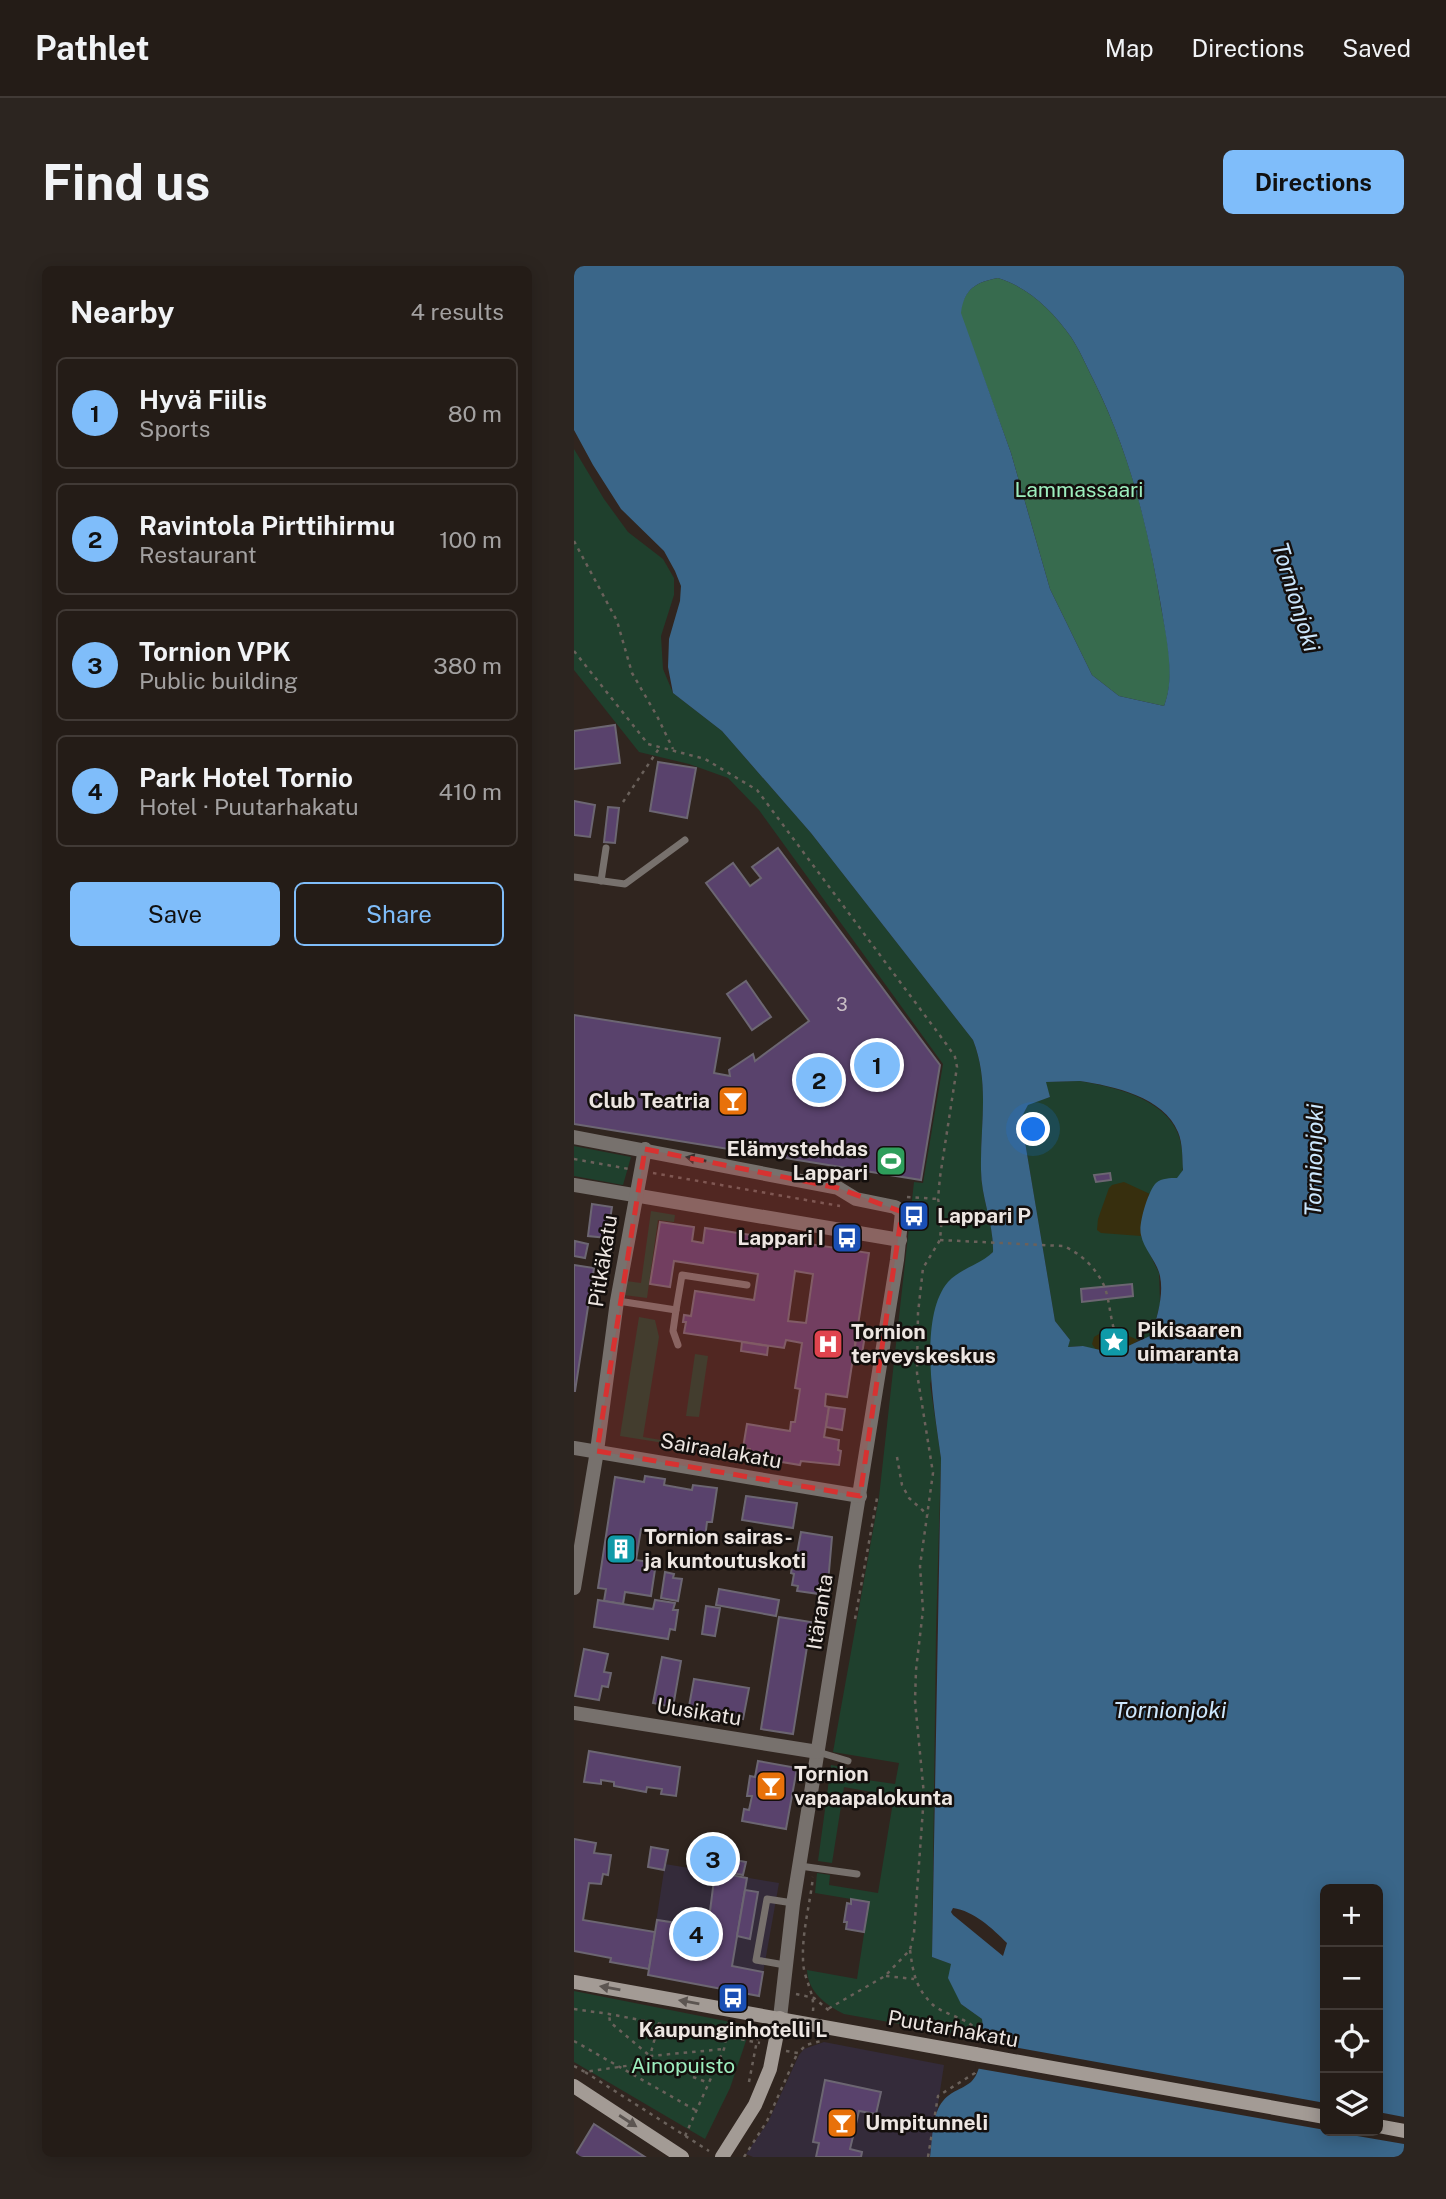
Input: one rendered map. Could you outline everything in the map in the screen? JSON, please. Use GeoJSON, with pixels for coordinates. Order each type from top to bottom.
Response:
{"type":"FeatureCollection","features":[{"type":"Feature","properties":{"kind":"street"},"geometry":{"type":"LineString","coordinates":[[574,1137],[645,1149]]}},
{"type":"Feature","properties":{"kind":"street","name":"Pitkäkatu"},"geometry":{"type":"LineString","coordinates":[[574,1588],[597,1451],[617,1301],[645,1149]]}},
{"type":"Feature","properties":{"kind":"street","name":"Itäranta"},"geometry":{"type":"LineString","coordinates":[[645,1149],[838,1188],[856,1199],[895,1207],[902,1212],[900,1240],[860,1496],[793,1904],[780,2018]]}},
{"type":"Feature","properties":{"kind":"street"},"geometry":{"type":"LineString","coordinates":[[574,1185],[900,1240]]}},
{"type":"Feature","properties":{"kind":"street","name":"Sairaalakatu"},"geometry":{"type":"LineString","coordinates":[[574,1448],[860,1496]]}},
{"type":"Feature","properties":{"kind":"street","name":"Uusikatu"},"geometry":{"type":"LineString","coordinates":[[574,1713],[818,1752]]}},
{"type":"Feature","properties":{"kind":"street","name":"Puutarhakatu"},"geometry":{"type":"LineString","coordinates":[[574,1982],[1320,2116]]}},
{"type":"Feature","properties":{"kind":"street"},"geometry":{"type":"LineString","coordinates":[[716,2154],[755,2105],[770,2069],[780,2018]]}},
{"type":"Feature","properties":{"kind":"street"},"geometry":{"type":"LineString","coordinates":[[574,2086],[682,2157]]}},
{"type":"Feature","properties":{"kind":"street"},"geometry":{"type":"LineString","coordinates":[[1383,2127],[1404,2131]]}},
{"type":"Feature","properties":{"kind":"lane"},"geometry":{"type":"LineString","coordinates":[[574,877],[625,884],[685,840]]}},
{"type":"Feature","properties":{"kind":"lane"},"geometry":{"type":"LineString","coordinates":[[601,881],[606,848]]}},
{"type":"Feature","properties":{"kind":"lane"},"geometry":{"type":"LineString","coordinates":[[678,1345],[673,1331],[682,1275],[747,1285]]}},
{"type":"Feature","properties":{"kind":"lane"},"geometry":{"type":"LineString","coordinates":[[617,1301],[676,1310]]}},
{"type":"Feature","properties":{"kind":"lane"},"geometry":{"type":"LineString","coordinates":[[818,1752],[848,1761]]}},
{"type":"Feature","properties":{"kind":"lane"},"geometry":{"type":"LineString","coordinates":[[799,1866],[857,1874]]}},
{"type":"Feature","properties":{"kind":"lane"},"geometry":{"type":"LineString","coordinates":[[785,1965],[756,1960],[767,1899],[793,1904]]}},
{"type":"Feature","properties":{"kind":"path"},"geometry":{"type":"LineString","coordinates":[[574,541],[617,621],[632,674],[673,749]]}},
{"type":"Feature","properties":{"kind":"path"},"geometry":{"type":"LineString","coordinates":[[574,651],[648,744],[705,759],[757,790],[785,824],[955,1057],[957,1067],[940,1177],[940,1240],[923,1268],[918,1313],[917,1373],[933,1473],[920,1566],[923,1610],[915,1701],[924,1795],[916,1912],[910,1950],[914,1979],[933,2005],[976,2028],[980,2035],[975,2073],[938,2096],[928,2157]]}},
{"type":"Feature","properties":{"kind":"path"},"geometry":{"type":"LineString","coordinates":[[623,802],[660,747]]}},
{"type":"Feature","properties":{"kind":"path"},"geometry":{"type":"LineString","coordinates":[[574,1159],[840,1206]]}},
{"type":"Feature","properties":{"kind":"path"},"geometry":{"type":"LineString","coordinates":[[902,1197],[939,1199]]}},
{"type":"Feature","properties":{"kind":"path"},"geometry":{"type":"LineString","coordinates":[[940,1240],[1063,1246],[1077,1251],[1104,1287],[1119,1342]]}},
{"type":"Feature","properties":{"kind":"path"},"geometry":{"type":"LineString","coordinates":[[897,1457],[902,1485],[909,1498],[928,1515]]}},
{"type":"Feature","properties":{"kind":"path"},"geometry":{"type":"LineString","coordinates":[[854,1621],[877,1498],[860,1496]]}},
{"type":"Feature","properties":{"kind":"path"},"geometry":{"type":"LineString","coordinates":[[814,1868],[803,1955],[804,1976],[814,1998]]}},
{"type":"Feature","properties":{"kind":"path"},"geometry":{"type":"LineString","coordinates":[[826,2010],[885,1976],[910,1950]]}},
{"type":"Feature","properties":{"kind":"path"},"geometry":{"type":"LineString","coordinates":[[885,1976],[914,1979]]}},
{"type":"Feature","properties":{"kind":"path"},"geometry":{"type":"LineString","coordinates":[[574,2009],[756,2041],[774,2048]]}},
{"type":"Feature","properties":{"kind":"path"},"geometry":{"type":"LineString","coordinates":[[610,2014],[610,2022],[650,2056],[724,2049]]}},
{"type":"Feature","properties":{"kind":"path"},"geometry":{"type":"LineString","coordinates":[[685,2136],[724,2049],[730,2018]]}},
{"type":"Feature","properties":{"kind":"path"},"geometry":{"type":"LineString","coordinates":[[585,2072],[646,2063],[659,2023]]}},
{"type":"Feature","properties":{"kind":"path"},"geometry":{"type":"LineString","coordinates":[[748,2084],[761,2024]]}},
{"type":"Feature","properties":{"kind":"path"},"geometry":{"type":"LineString","coordinates":[[574,2041],[697,2111]]}},
{"type":"Feature","properties":{"kind":"path"},"geometry":{"type":"LineString","coordinates":[[744,2157],[766,2121],[797,2053]]}},
{"type":"Feature","properties":{"kind":"path"},"geometry":{"type":"LineString","coordinates":[[574,2066],[716,2154]]}},
{"type":"Feature","properties":{"kind":"path"},"geometry":{"type":"LineString","coordinates":[[693,2077],[709,2083]]}},
{"type":"Feature","properties":{"kind":"path"},"geometry":{"type":"LineString","coordinates":[[707,2155],[716,2154]]}},
{"type":"Feature","properties":{"kind":"highlighted area"},"geometry":{"type":"Polygon","coordinates":[[[645,1149],[838,1188],[902,1212],[860,1496],[597,1451],[645,1149]]]}},
{"type":"Feature","properties":{"kind":"shaded area"},"geometry":{"type":"Polygon","coordinates":[[[665,1864],[779,1883],[759,1996],[648,1975],[665,1864]]]}},
{"type":"Feature","properties":{"kind":"shaded area"},"geometry":{"type":"Polygon","coordinates":[[[824,2042],[944,2065],[930,2157],[753,2157],[746,2154],[768,2122],[799,2055],[804,2049],[824,2042]]]}},
{"type":"Feature","properties":{"kind":"green space","name":"Lammassaari"},"geometry":{"type":"Polygon","coordinates":[[[998,278],[1030,294],[1064,327],[1082,357],[1117,434],[1144,519],[1166,631],[1170,670],[1164,706],[1119,696],[1092,675],[1050,589],[1011,453],[960,313],[972,288],[998,278]]]}},
{"type":"Feature","properties":{"kind":"green space"},"geometry":{"type":"Polygon","coordinates":[[[574,449],[604,499],[628,532],[663,559],[674,578],[674,595],[661,636],[663,669],[673,693],[722,731],[811,833],[973,1040],[978,1056],[983,1089],[982,1181],[992,1231],[993,1252],[982,1263],[964,1270],[930,1384],[941,1458],[932,1957],[951,1964],[961,2004],[982,2019],[984,2039],[844,2014],[819,1997],[811,1985],[807,1970],[857,1979],[869,1902],[815,1893],[817,1873],[830,1875],[829,1885],[878,1893],[894,1796],[844,1787],[832,1863],[818,1861],[831,1765],[847,1768],[846,1777],[895,1784],[899,1763],[833,1752],[879,1497],[914,1182],[923,1183],[943,1064],[759,810],[728,778],[689,764],[639,752],[574,670],[574,449]]]}},
{"type":"Feature","properties":{"kind":"green space"},"geometry":{"type":"Polygon","coordinates":[[[1080,1081],[1129,1093],[1159,1109],[1170,1120],[1178,1134],[1182,1151],[1182,1172],[1141,1236],[1159,1273],[1160,1303],[1152,1336],[1138,1340],[1130,1346],[1103,1353],[1083,1346],[1067,1347],[1070,1340],[1055,1321],[1021,1118],[1028,1104],[1050,1097],[1045,1082],[1080,1081]]]}},
{"type":"Feature","properties":{"kind":"green space"},"geometry":{"type":"Polygon","coordinates":[[[574,1146],[631,1157],[623,1185],[574,1176],[574,1146]]]}},
{"type":"Feature","properties":{"kind":"green space"},"geometry":{"type":"Polygon","coordinates":[[[651,1211],[675,1215],[674,1222],[658,1220],[647,1298],[624,1295],[626,1281],[641,1283],[651,1211]]]}},
{"type":"Feature","properties":{"kind":"green space"},"geometry":{"type":"Polygon","coordinates":[[[639,1317],[655,1320],[659,1337],[643,1437],[708,1450],[620,1436],[639,1317]]]}},
{"type":"Feature","properties":{"kind":"green space"},"geometry":{"type":"Polygon","coordinates":[[[695,1354],[708,1356],[699,1417],[686,1416],[695,1354]]]}},
{"type":"Feature","properties":{"kind":"green space","name":"Ainopuisto"},"geometry":{"type":"Polygon","coordinates":[[[574,1991],[751,2026],[730,2088],[705,2139],[574,2062],[574,1991]]]}},
{"type":"Feature","properties":{"kind":"sand"},"geometry":{"type":"Polygon","coordinates":[[[1124,1182],[1150,1194],[1142,1219],[1141,1236],[1101,1233],[1097,1230],[1109,1188],[1124,1182]]]}},
{"type":"Feature","properties":{"kind":"sand","name":"Pikisaaren uimaranta"},"geometry":{"type":"Polygon","coordinates":[[[1104,1331],[1122,1333],[1138,1340],[1114,1352],[1102,1352],[1092,1344],[1094,1337],[1104,1331]]]}},
{"type":"Feature","properties":{"kind":"water","name":"Tornionjoki"},"geometry":{"type":"Polygon","coordinates":[[[574,266],[1404,266],[1404,2157],[930,2157],[933,2126],[938,2109],[949,2095],[975,2077],[981,2061],[983,2043],[982,2019],[961,2004],[948,1978],[951,1964],[932,1957],[941,1458],[932,1392],[931,1342],[933,1318],[939,1298],[948,1282],[993,1252],[992,1231],[982,1180],[983,1088],[978,1056],[973,1040],[811,833],[722,731],[673,693],[668,667],[669,639],[680,601],[681,586],[664,551],[621,509],[574,430],[574,266]],[[998,278],[972,288],[965,298],[961,313],[1011,453],[1050,589],[1092,675],[1119,696],[1164,706],[1169,684],[1166,635],[1144,522],[1118,435],[1071,337],[1039,301],[1020,287],[998,278]],[[1080,1081],[1046,1082],[1050,1097],[1028,1105],[1021,1118],[1055,1321],[1070,1340],[1068,1347],[1083,1346],[1113,1353],[1152,1335],[1161,1283],[1140,1230],[1142,1216],[1156,1183],[1163,1179],[1177,1178],[1183,1170],[1182,1146],[1171,1120],[1150,1102],[1122,1090],[1080,1081]],[[953,1908],[953,1915],[1003,1956],[1007,1943],[975,1916],[953,1908]]]}},
{"type":"Feature","properties":{"kind":"pier"},"geometry":{"type":"Polygon","coordinates":[[[980,2041],[1320,2102],[1320,2129],[975,2068],[980,2041]]]}},
{"type":"Feature","properties":{"kind":"pier"},"geometry":{"type":"Polygon","coordinates":[[[1383,2113],[1404,2117],[1404,2144],[1357,2136],[1383,2136],[1383,2113]]]}},
{"type":"Feature","properties":{"kind":"building"},"geometry":{"type":"Polygon","coordinates":[[[615,725],[620,763],[574,769],[574,731],[615,725]]]}},
{"type":"Feature","properties":{"kind":"building"},"geometry":{"type":"Polygon","coordinates":[[[658,762],[696,768],[687,818],[650,811],[658,762]]]}},
{"type":"Feature","properties":{"kind":"building"},"geometry":{"type":"Polygon","coordinates":[[[574,801],[595,805],[590,837],[574,835],[574,801]]]}},
{"type":"Feature","properties":{"kind":"building"},"geometry":{"type":"Polygon","coordinates":[[[608,807],[619,808],[615,843],[604,842],[608,807]]]}},
{"type":"Feature","properties":{"kind":"building"},"geometry":{"type":"Polygon","coordinates":[[[778,848],[940,1065],[921,1180],[574,1124],[574,1015],[720,1038],[714,1073],[730,1076],[729,1070],[753,1054],[755,1061],[809,1021],[706,883],[733,863],[750,886],[761,878],[752,867],[778,848]]]}},
{"type":"Feature","properties":{"kind":"building"},"geometry":{"type":"Polygon","coordinates":[[[746,981],[771,1017],[752,1030],[727,994],[746,981]]]}},
{"type":"Feature","properties":{"kind":"building"},"geometry":{"type":"Polygon","coordinates":[[[1110,1173],[1111,1180],[1096,1182],[1094,1175],[1110,1173]]]}},
{"type":"Feature","properties":{"kind":"building"},"geometry":{"type":"Polygon","coordinates":[[[592,1204],[612,1207],[607,1238],[588,1236],[592,1204]]]}},
{"type":"Feature","properties":{"kind":"building","name":"Tornion terveyskeskus"},"geometry":{"type":"Polygon","coordinates":[[[660,1222],[694,1227],[692,1241],[703,1243],[705,1228],[869,1253],[847,1397],[826,1394],[825,1406],[829,1407],[824,1437],[839,1440],[839,1465],[801,1461],[800,1465],[757,1458],[757,1454],[750,1453],[750,1449],[743,1448],[747,1424],[790,1431],[791,1422],[795,1422],[800,1389],[795,1388],[802,1343],[786,1340],[784,1348],[684,1333],[684,1315],[691,1316],[695,1291],[754,1300],[758,1274],[674,1261],[670,1287],[650,1284],[660,1222]],[[795,1271],[788,1321],[806,1323],[813,1274],[795,1271]]]}},
{"type":"Feature","properties":{"kind":"building"},"geometry":{"type":"Polygon","coordinates":[[[775,1233],[793,1236],[792,1241],[774,1239],[775,1233]]]}},
{"type":"Feature","properties":{"kind":"building"},"geometry":{"type":"Polygon","coordinates":[[[575,1241],[588,1244],[585,1258],[574,1256],[575,1241]]]}},
{"type":"Feature","properties":{"kind":"building"},"geometry":{"type":"Polygon","coordinates":[[[574,1265],[594,1268],[575,1391],[574,1391],[574,1265]]]}},
{"type":"Feature","properties":{"kind":"building"},"geometry":{"type":"Polygon","coordinates":[[[1132,1284],[1133,1296],[1082,1302],[1081,1289],[1132,1284]]]}},
{"type":"Feature","properties":{"kind":"building"},"geometry":{"type":"Polygon","coordinates":[[[857,1333],[865,1335],[862,1354],[854,1353],[857,1333]]]}},
{"type":"Feature","properties":{"kind":"building"},"geometry":{"type":"Polygon","coordinates":[[[742,1342],[768,1346],[767,1355],[741,1351],[742,1342]]]}},
{"type":"Feature","properties":{"kind":"building"},"geometry":{"type":"Polygon","coordinates":[[[829,1407],[845,1409],[842,1430],[826,1427],[829,1407]]]}},
{"type":"Feature","properties":{"kind":"building","name":"Tornion sairas- ja kuntoutuskoti"},"geometry":{"type":"Polygon","coordinates":[[[645,1476],[665,1479],[664,1485],[692,1490],[693,1485],[717,1488],[712,1522],[707,1522],[705,1538],[641,1529],[636,1560],[656,1563],[651,1596],[625,1592],[623,1604],[604,1601],[606,1589],[598,1588],[615,1477],[644,1482],[645,1476]]]}},
{"type":"Feature","properties":{"kind":"building"},"geometry":{"type":"Polygon","coordinates":[[[746,1496],[797,1503],[793,1528],[742,1520],[746,1496]]]}},
{"type":"Feature","properties":{"kind":"building"},"geometry":{"type":"Polygon","coordinates":[[[801,1532],[832,1537],[828,1583],[825,1582],[824,1590],[819,1589],[819,1594],[797,1591],[798,1586],[792,1585],[794,1553],[797,1554],[801,1532]]]}},
{"type":"Feature","properties":{"kind":"building"},"geometry":{"type":"Polygon","coordinates":[[[665,1572],[674,1574],[673,1578],[682,1579],[678,1601],[661,1598],[665,1572]]]}},
{"type":"Feature","properties":{"kind":"building"},"geometry":{"type":"Polygon","coordinates":[[[719,1589],[779,1600],[776,1616],[716,1605],[719,1589]]]}},
{"type":"Feature","properties":{"kind":"building"},"geometry":{"type":"Polygon","coordinates":[[[598,1600],[653,1609],[655,1600],[675,1603],[673,1610],[678,1610],[675,1630],[670,1629],[668,1639],[594,1627],[598,1600]]]}},
{"type":"Feature","properties":{"kind":"building"},"geometry":{"type":"Polygon","coordinates":[[[706,1606],[720,1608],[715,1636],[702,1634],[706,1606]]]}},
{"type":"Feature","properties":{"kind":"building"},"geometry":{"type":"Polygon","coordinates":[[[779,1617],[811,1622],[793,1734],[761,1729],[779,1617]]]}},
{"type":"Feature","properties":{"kind":"building"},"geometry":{"type":"Polygon","coordinates":[[[584,1649],[608,1654],[604,1672],[611,1673],[608,1687],[602,1686],[599,1700],[575,1696],[584,1649]]]}},
{"type":"Feature","properties":{"kind":"building"},"geometry":{"type":"Polygon","coordinates":[[[662,1657],[681,1661],[673,1707],[653,1703],[662,1657]]]}},
{"type":"Feature","properties":{"kind":"building"},"geometry":{"type":"Polygon","coordinates":[[[694,1679],[749,1688],[743,1719],[721,1715],[720,1723],[687,1717],[694,1679]]]}},
{"type":"Feature","properties":{"kind":"building"},"geometry":{"type":"Polygon","coordinates":[[[589,1751],[680,1767],[676,1796],[661,1794],[662,1789],[647,1787],[646,1792],[614,1786],[614,1782],[584,1782],[589,1751]]]}},
{"type":"Feature","properties":{"kind":"building","name":"Tornion vapaapalokunta"},"geometry":{"type":"Polygon","coordinates":[[[758,1761],[797,1768],[786,1829],[742,1821],[744,1809],[749,1810],[752,1796],[747,1796],[750,1776],[755,1777],[758,1761]]]}},
{"type":"Feature","properties":{"kind":"building"},"geometry":{"type":"Polygon","coordinates":[[[574,1839],[596,1843],[594,1853],[611,1855],[608,1875],[603,1874],[601,1884],[589,1883],[583,1920],[655,1932],[649,1969],[610,1962],[611,1958],[574,1951],[574,1839]]]}},
{"type":"Feature","properties":{"kind":"building"},"geometry":{"type":"Polygon","coordinates":[[[699,1842],[716,1845],[714,1856],[746,1862],[743,1875],[695,1866],[699,1842]]]}},
{"type":"Feature","properties":{"kind":"building"},"geometry":{"type":"Polygon","coordinates":[[[651,1847],[668,1850],[664,1870],[648,1867],[651,1847]]]}},
{"type":"Feature","properties":{"kind":"building"},"geometry":{"type":"Polygon","coordinates":[[[715,1872],[747,1878],[732,1966],[763,1972],[759,1996],[648,1975],[657,1920],[690,1925],[691,1916],[709,1919],[715,1872]]]}},
{"type":"Feature","properties":{"kind":"building"},"geometry":{"type":"Polygon","coordinates":[[[745,1890],[758,1892],[750,1939],[737,1936],[745,1890]]]}},
{"type":"Feature","properties":{"kind":"building"},"geometry":{"type":"Polygon","coordinates":[[[851,1899],[869,1902],[864,1932],[846,1929],[847,1922],[844,1922],[847,1903],[851,1904],[851,1899]]]}},
{"type":"Feature","properties":{"kind":"building"},"geometry":{"type":"Polygon","coordinates":[[[825,2080],[881,2092],[876,2114],[859,2111],[850,2149],[862,2152],[861,2157],[816,2157],[819,2143],[813,2142],[825,2080]]]}},
{"type":"Feature","properties":{"kind":"building"},"geometry":{"type":"Polygon","coordinates":[[[594,2124],[645,2157],[574,2157],[594,2124]]]}},
{"type":"Feature","properties":{"kind":"place","name":"Hyvä Fiilis"},"geometry":{"type":"Point","coordinates":[877,1065]}},
{"type":"Feature","properties":{"kind":"place","name":"Ravintola Pirttihirmu"},"geometry":{"type":"Point","coordinates":[819,1080]}},
{"type":"Feature","properties":{"kind":"place","name":"Club Teatria"},"geometry":{"type":"Point","coordinates":[733,1101]}},
{"type":"Feature","properties":{"kind":"place","name":"Elämystehdas Lappari"},"geometry":{"type":"Point","coordinates":[891,1161]}},
{"type":"Feature","properties":{"kind":"place","name":"Lappari P"},"geometry":{"type":"Point","coordinates":[914,1216]}},
{"type":"Feature","properties":{"kind":"place","name":"Lappari I"},"geometry":{"type":"Point","coordinates":[847,1238]}},
{"type":"Feature","properties":{"kind":"place","name":"Pikisaaren uimaranta"},"geometry":{"type":"Point","coordinates":[1114,1342]}},
{"type":"Feature","properties":{"kind":"place","name":"Tornion terveyskeskus"},"geometry":{"type":"Point","coordinates":[828,1344]}},
{"type":"Feature","properties":{"kind":"place","name":"Tornion sairas- ja kuntoutuskoti"},"geometry":{"type":"Point","coordinates":[621,1549]}},
{"type":"Feature","properties":{"kind":"place","name":"Tornion vapaapalokunta"},"geometry":{"type":"Point","coordinates":[771,1786]}},
{"type":"Feature","properties":{"kind":"place","name":"Tornion VPK"},"geometry":{"type":"Point","coordinates":[713,1859]}},
{"type":"Feature","properties":{"kind":"place","name":"Park Hotel Tornio"},"geometry":{"type":"Point","coordinates":[696,1934]}},
{"type":"Feature","properties":{"kind":"place","name":"Kaupunginhotelli L"},"geometry":{"type":"Point","coordinates":[733,1998]}},
{"type":"Feature","properties":{"kind":"place","name":"Umpitunneli"},"geometry":{"type":"Point","coordinates":[842,2123]}}]}
